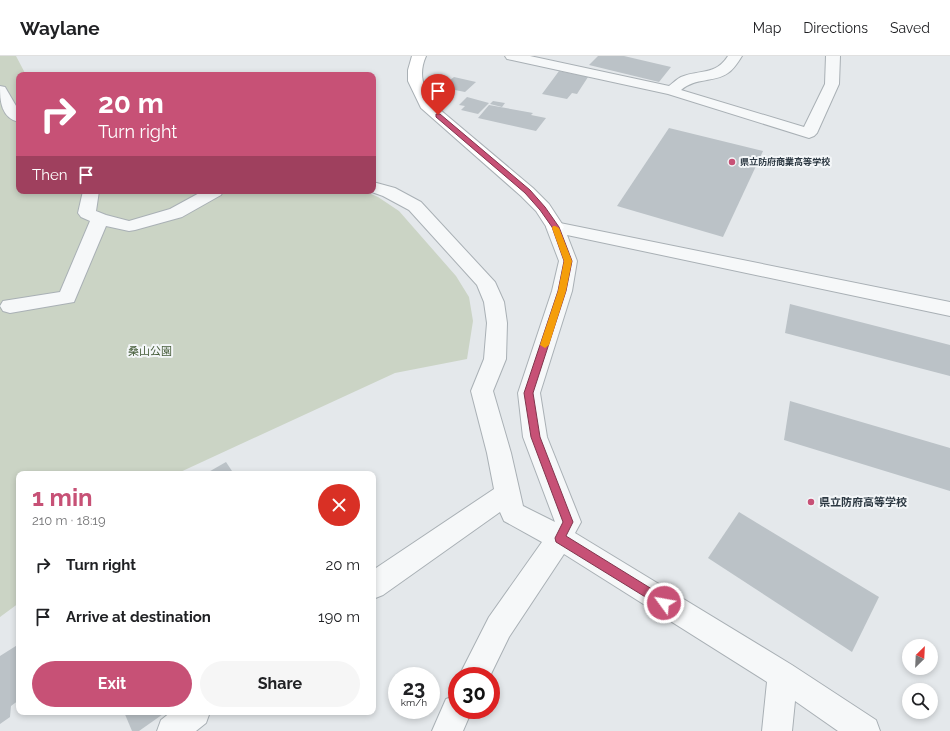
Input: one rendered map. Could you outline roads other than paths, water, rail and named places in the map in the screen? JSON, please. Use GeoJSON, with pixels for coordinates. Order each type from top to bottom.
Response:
{"type":"FeatureCollection","features":[{"type":"Feature","properties":{"kind":"street"},"geometry":{"type":"LineString","coordinates":[[419,56],[415,64],[414,76],[416,86],[426,105],[528,192],[543,208],[555,227],[568,261],[562,291],[529,393],[535,437],[568,522],[560,538],[499,626],[478,667]]}},
{"type":"Feature","properties":{"kind":"street"},"geometry":{"type":"LineString","coordinates":[[512,56],[671,91],[810,133],[832,84],[833,56]]}},
{"type":"Feature","properties":{"kind":"street"},"geometry":{"type":"LineString","coordinates":[[671,91],[686,80],[718,74],[728,67],[735,56]]}},
{"type":"Feature","properties":{"kind":"street"},"geometry":{"type":"LineString","coordinates":[[0,90],[16,116]]}},
{"type":"Feature","properties":{"kind":"street"},"geometry":{"type":"LineString","coordinates":[[376,188],[389,192],[415,206],[485,282],[494,302],[497,323],[496,359],[482,391],[499,453],[507,493],[513,513],[560,538],[782,675],[866,731]]}},
{"type":"Feature","properties":{"kind":"street"},"geometry":{"type":"LineString","coordinates":[[90,194],[87,213],[100,219],[129,226],[176,213],[210,194]]}},
{"type":"Feature","properties":{"kind":"street"},"geometry":{"type":"LineString","coordinates":[[10,306],[67,297],[100,219]]}},
{"type":"Feature","properties":{"kind":"street"},"geometry":{"type":"LineString","coordinates":[[555,227],[950,309]]}},
{"type":"Feature","properties":{"kind":"street"},"geometry":{"type":"LineString","coordinates":[[376,584],[507,493]]}},
{"type":"Feature","properties":{"kind":"street"},"geometry":{"type":"LineString","coordinates":[[777,731],[782,675]]}},
{"type":"Feature","properties":{"kind":"street"},"geometry":{"type":"LineString","coordinates":[[172,731],[191,715]]}},
{"type":"Feature","properties":{"kind":"street"},"geometry":{"type":"LineString","coordinates":[[447,731],[453,719]]}},
{"type":"Feature","properties":{"kind":"place","name":"県立防府商業高等学校"},"geometry":{"type":"Point","coordinates":[732,162]}},
{"type":"Feature","properties":{"kind":"place","name":"県立防府高等学校"},"geometry":{"type":"Point","coordinates":[811,502]}},
{"type":"Feature","properties":{"kind":"park label","name":"桑山公園"},"geometry":{"type":"Point","coordinates":[150,351]}}]}
